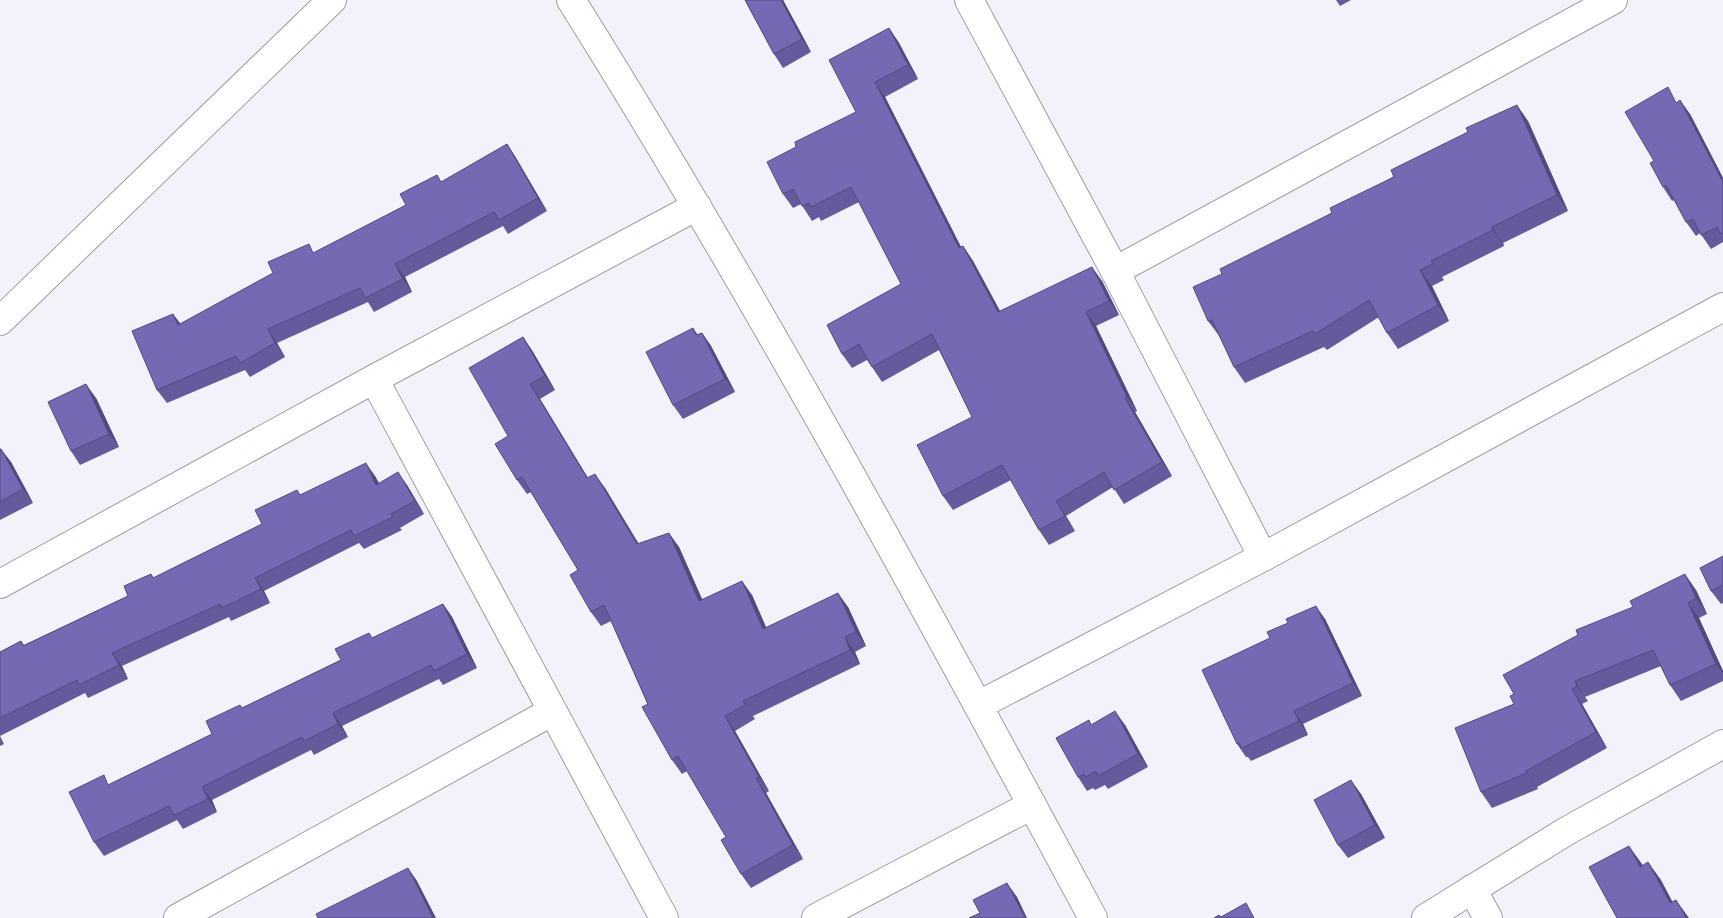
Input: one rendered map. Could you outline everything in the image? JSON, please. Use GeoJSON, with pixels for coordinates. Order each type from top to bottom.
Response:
{"type":"FeatureCollection","features":[{"type":"Feature","properties":{"kind":"street"},"geometry":{"type":"LineString","coordinates":[[0,321],[332,0]]}},
{"type":"Feature","properties":{"kind":"street"},"geometry":{"type":"LineString","coordinates":[[571,0],[698,206],[979,705],[1093,918]]}},
{"type":"Feature","properties":{"kind":"street"},"geometry":{"type":"LineString","coordinates":[[969,0],[1115,271],[1263,557]]}},
{"type":"Feature","properties":{"kind":"street"},"geometry":{"type":"LineString","coordinates":[[1115,271],[1614,0]]}},
{"type":"Feature","properties":{"kind":"street"},"geometry":{"type":"LineString","coordinates":[[0,584],[374,379],[698,206]]}},
{"type":"Feature","properties":{"kind":"street"},"geometry":{"type":"LineString","coordinates":[[979,705],[1263,557],[1723,307]]}},
{"type":"Feature","properties":{"kind":"street"},"geometry":{"type":"LineString","coordinates":[[374,379],[551,712],[664,918]]}},
{"type":"Feature","properties":{"kind":"street"},"geometry":{"type":"LineString","coordinates":[[178,918],[551,712]]}},
{"type":"Feature","properties":{"kind":"street"},"geometry":{"type":"LineString","coordinates":[[1426,918],[1565,832],[1723,744]]}},
{"type":"Feature","properties":{"kind":"street"},"geometry":{"type":"LineString","coordinates":[[816,918],[1032,805]]}},
{"type":"Feature","properties":{"kind":"street"},"geometry":{"type":"LineString","coordinates":[[1472,889],[1488,918]]}},
{"type":"Feature","properties":{"kind":"building"},"geometry":{"type":"Polygon","coordinates":[[[745,0],[781,0],[802,39],[774,54],[745,0]]]}},
{"type":"Feature","properties":{"kind":"building"},"geometry":{"type":"Polygon","coordinates":[[[889,28],[908,65],[875,82],[959,248],[963,246],[998,312],[1092,267],[1109,301],[1086,312],[1127,397],[1125,398],[1162,462],[1114,490],[1104,472],[1056,501],[1065,516],[1039,530],[1002,465],[943,496],[917,445],[972,417],[932,334],[872,367],[859,344],[842,354],[827,325],[901,284],[851,187],[811,207],[809,203],[802,206],[793,189],[783,194],[767,162],[796,147],[795,142],[856,112],[829,60],[889,28]]]}},
{"type":"Feature","properties":{"kind":"building"},"geometry":{"type":"Polygon","coordinates":[[[1668,87],[1676,103],[1680,100],[1723,182],[1723,232],[1720,234],[1717,227],[1701,235],[1693,219],[1686,222],[1666,185],[1663,187],[1650,163],[1654,161],[1625,112],[1668,87]]]}},
{"type":"Feature","properties":{"kind":"building"},"geometry":{"type":"Polygon","coordinates":[[[1517,105],[1557,195],[1492,227],[1493,230],[1431,261],[1433,264],[1420,270],[1438,305],[1387,333],[1369,300],[1315,334],[1313,331],[1234,367],[1212,320],[1208,321],[1193,287],[1222,274],[1220,269],[1332,213],[1330,208],[1394,177],[1391,170],[1468,132],[1466,128],[1517,105]]]}},
{"type":"Feature","properties":{"kind":"building"},"geometry":{"type":"Polygon","coordinates":[[[507,144],[538,198],[499,220],[494,212],[395,264],[403,279],[365,298],[360,288],[268,329],[275,343],[240,363],[236,356],[157,390],[132,331],[173,314],[178,325],[273,273],[268,262],[309,244],[313,253],[406,205],[400,194],[437,175],[441,182],[507,144]]]}},
{"type":"Feature","properties":{"kind":"building"},"geometry":{"type":"Polygon","coordinates":[[[693,328],[696,335],[702,333],[725,379],[673,405],[646,352],[693,328]]]}},
{"type":"Feature","properties":{"kind":"building"},"geometry":{"type":"Polygon","coordinates":[[[523,337],[545,376],[530,384],[587,478],[595,474],[637,544],[669,533],[699,601],[742,581],[763,629],[838,593],[856,632],[845,637],[850,650],[743,701],[745,705],[725,716],[759,777],[756,778],[793,845],[741,874],[721,840],[726,837],[678,756],[672,760],[642,707],[648,704],[604,605],[591,612],[570,575],[578,570],[522,477],[517,480],[495,444],[508,436],[469,368],[523,337]]]}},
{"type":"Feature","properties":{"kind":"building"},"geometry":{"type":"Polygon","coordinates":[[[86,384],[109,434],[71,451],[48,402],[86,384]]]}},
{"type":"Feature","properties":{"kind":"building"},"geometry":{"type":"Polygon","coordinates":[[[0,449],[23,489],[0,502],[0,449]]]}},
{"type":"Feature","properties":{"kind":"building"},"geometry":{"type":"Polygon","coordinates":[[[366,463],[376,485],[398,472],[415,501],[391,514],[393,517],[354,536],[351,530],[255,578],[261,589],[222,608],[220,604],[112,653],[119,665],[79,685],[77,680],[0,718],[0,652],[21,641],[23,646],[128,596],[124,586],[151,574],[153,578],[262,524],[255,510],[297,490],[300,495],[366,463]]]}},
{"type":"Feature","properties":{"kind":"building"},"geometry":{"type":"Polygon","coordinates":[[[1723,556],[1723,585],[1711,591],[1700,568],[1723,556]]]}},
{"type":"Feature","properties":{"kind":"building"},"geometry":{"type":"Polygon","coordinates":[[[1685,574],[1696,598],[1688,603],[1716,664],[1670,685],[1653,650],[1575,681],[1577,686],[1572,689],[1596,732],[1526,771],[1527,773],[1481,792],[1455,728],[1514,704],[1510,696],[1514,694],[1503,675],[1578,635],[1576,630],[1633,607],[1630,601],[1685,574]]]}},
{"type":"Feature","properties":{"kind":"building"},"geometry":{"type":"Polygon","coordinates":[[[443,604],[467,654],[434,671],[431,665],[333,713],[338,724],[304,741],[302,737],[202,787],[208,799],[174,815],[169,806],[94,842],[69,792],[104,775],[108,785],[212,734],[206,721],[240,705],[242,708],[341,660],[335,649],[369,633],[372,638],[443,604]]]}},
{"type":"Feature","properties":{"kind":"building"},"geometry":{"type":"Polygon","coordinates":[[[1316,606],[1353,683],[1294,711],[1299,721],[1242,748],[1239,743],[1237,744],[1202,670],[1270,638],[1267,632],[1288,623],[1286,619],[1316,606]]]}},
{"type":"Feature","properties":{"kind":"building"},"geometry":{"type":"Polygon","coordinates":[[[1115,711],[1138,754],[1098,776],[1096,771],[1086,777],[1084,774],[1078,777],[1056,738],[1089,720],[1091,725],[1115,711]]]}},
{"type":"Feature","properties":{"kind":"building"},"geometry":{"type":"Polygon","coordinates":[[[1351,780],[1375,825],[1338,845],[1314,800],[1351,780]]]}},
{"type":"Feature","properties":{"kind":"building"},"geometry":{"type":"Polygon","coordinates":[[[1629,846],[1640,867],[1648,862],[1670,903],[1676,900],[1686,918],[1617,918],[1589,867],[1629,846]]]}},
{"type":"Feature","properties":{"kind":"building"},"geometry":{"type":"Polygon","coordinates":[[[408,868],[433,918],[318,918],[316,914],[408,868]]]}},
{"type":"Feature","properties":{"kind":"building"},"geometry":{"type":"Polygon","coordinates":[[[1007,883],[1025,918],[969,918],[980,913],[973,900],[1007,883]]]}},
{"type":"Feature","properties":{"kind":"building"},"geometry":{"type":"Polygon","coordinates":[[[1246,903],[1254,918],[1214,918],[1219,915],[1221,917],[1246,903]]]}}]}
